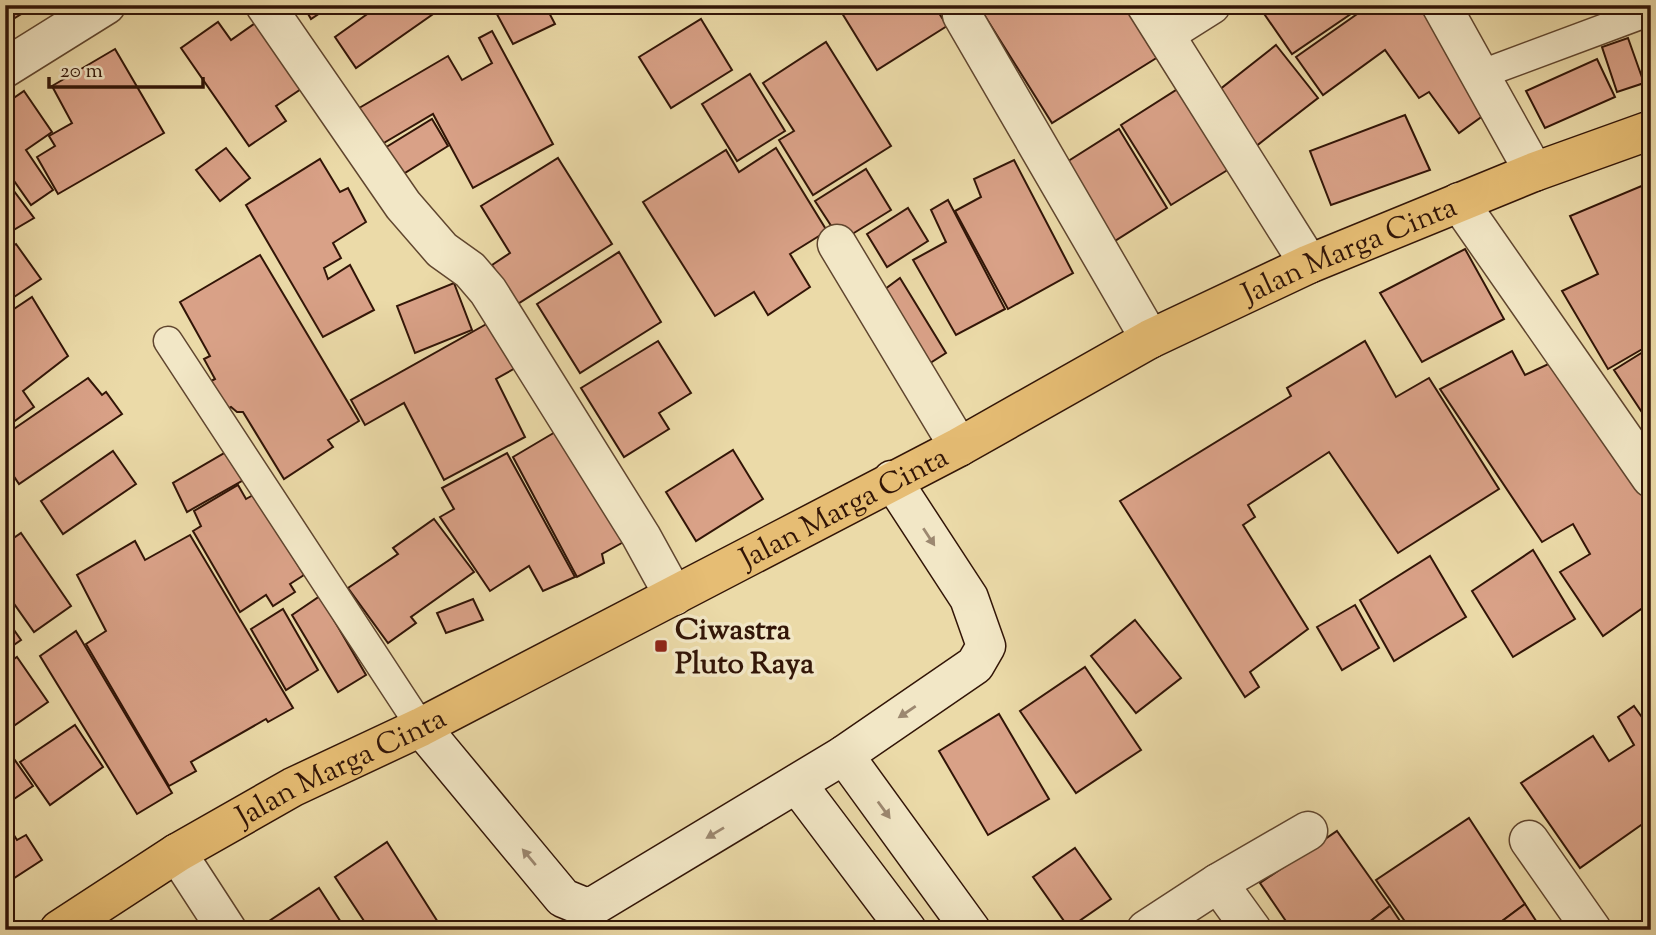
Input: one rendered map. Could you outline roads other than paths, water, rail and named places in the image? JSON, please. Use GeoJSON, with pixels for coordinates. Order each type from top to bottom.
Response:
{"type":"FeatureCollection","features":[{"type":"Feature","properties":{"kind":"main road","name":"Jalan Marga Cinta"},"geometry":{"type":"LineString","coordinates":[[59,930],[177,853],[293,787],[421,727],[674,596],[959,447],[1150,339],[1309,264],[1534,172],[1651,130]]}},
{"type":"Feature","properties":{"kind":"street"},"geometry":{"type":"LineString","coordinates":[[5,68],[106,5]]}},
{"type":"Feature","properties":{"kind":"street"},"geometry":{"type":"LineString","coordinates":[[265,5],[403,205],[442,250],[470,270],[488,291],[641,536],[674,596]]}},
{"type":"Feature","properties":{"kind":"street"},"geometry":{"type":"LineString","coordinates":[[1211,5],[1156,20],[1309,264]]}},
{"type":"Feature","properties":{"kind":"street"},"geometry":{"type":"LineString","coordinates":[[1441,5],[1534,172]]}},
{"type":"Feature","properties":{"kind":"street"},"geometry":{"type":"LineString","coordinates":[[962,15],[1150,339]]}},
{"type":"Feature","properties":{"kind":"street"},"geometry":{"type":"LineString","coordinates":[[1459,202],[1651,478]]}},
{"type":"Feature","properties":{"kind":"street"},"geometry":{"type":"LineString","coordinates":[[837,244],[959,447]]}},
{"type":"Feature","properties":{"kind":"street"},"geometry":{"type":"LineString","coordinates":[[421,727],[563,898],[585,907],[595,905],[844,755],[975,665],[985,646],[969,598],[892,481]]}},
{"type":"Feature","properties":{"kind":"street"},"geometry":{"type":"LineString","coordinates":[[844,755],[971,930]]}},
{"type":"Feature","properties":{"kind":"street"},"geometry":{"type":"LineString","coordinates":[[797,784],[907,930]]}},
{"type":"Feature","properties":{"kind":"street"},"geometry":{"type":"LineString","coordinates":[[1146,930],[1218,883],[1308,831]]}},
{"type":"Feature","properties":{"kind":"street"},"geometry":{"type":"LineString","coordinates":[[1529,840],[1592,930]]}},
{"type":"Feature","properties":{"kind":"street"},"geometry":{"type":"LineString","coordinates":[[177,853],[227,930]]}},
{"type":"Feature","properties":{"kind":"street"},"geometry":{"type":"LineString","coordinates":[[1218,883],[1252,930]]}},
{"type":"Feature","properties":{"kind":"lane"},"geometry":{"type":"LineString","coordinates":[[1479,75],[1651,11]]}},
{"type":"Feature","properties":{"kind":"lane"},"geometry":{"type":"LineString","coordinates":[[168,341],[421,727]]}},
{"type":"Feature","properties":{"kind":"place","name":"Ciwastra Pluto Raya"},"geometry":{"type":"Point","coordinates":[661,646]}}]}
